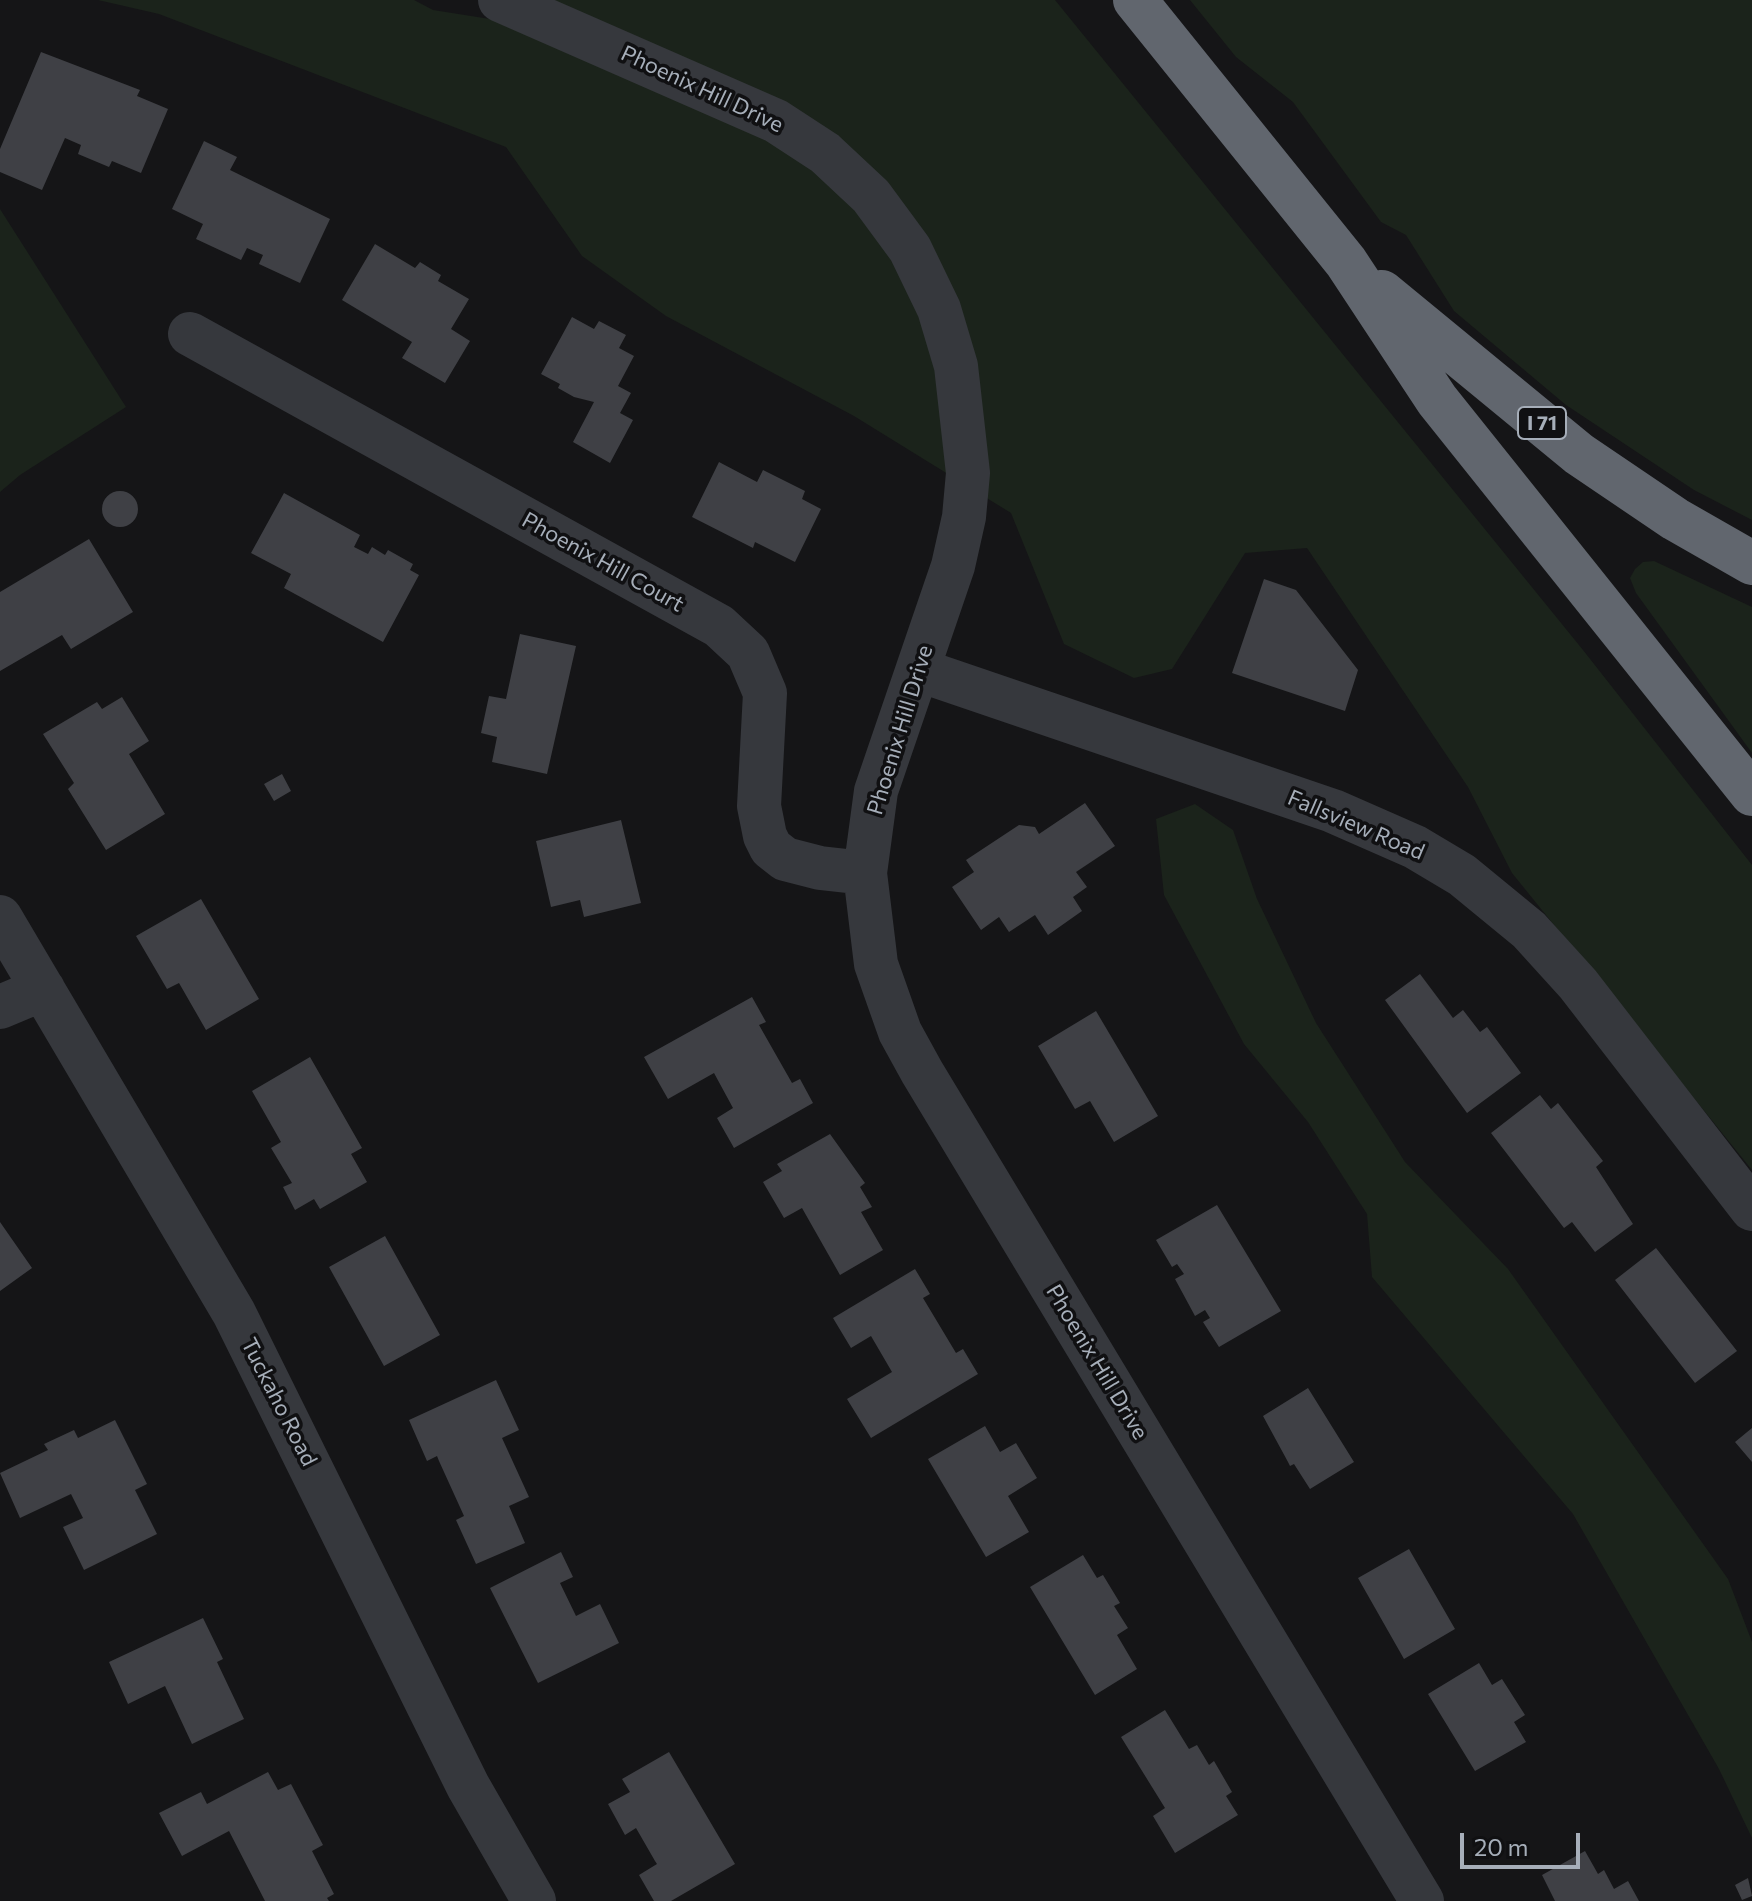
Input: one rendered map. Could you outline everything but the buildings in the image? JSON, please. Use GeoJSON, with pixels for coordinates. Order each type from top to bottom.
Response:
{"type":"FeatureCollection","features":[{"type":"Feature","properties":{"kind":"highway","name":"I 71"},"geometry":{"type":"LineString","coordinates":[[1135,0],[1346,262],[1579,454],[1675,519],[1752,563]]}},
{"type":"Feature","properties":{"kind":"highway"},"geometry":{"type":"LineString","coordinates":[[1346,262],[1437,400],[1752,794]]}},
{"type":"Feature","properties":{"kind":"street","name":"Phoenix Hill Drive"},"geometry":{"type":"LineString","coordinates":[[500,0],[776,121],[825,153],[871,196],[910,249],[939,309],[956,366],[968,473],[964,517],[953,566],[876,791],[865,873],[866,905],[876,964],[900,1032],[1422,1901]]}},
{"type":"Feature","properties":{"kind":"street","name":"Phoenix Hill Court"},"geometry":{"type":"LineString","coordinates":[[190,334],[719,626],[748,653],[765,693],[759,806],[765,836],[771,848],[785,859],[865,873]]}},
{"type":"Feature","properties":{"kind":"street","name":"Fallsview Road"},"geometry":{"type":"LineString","coordinates":[[919,670],[1333,811],[1415,847],[1462,875],[1529,930],[1578,984],[1752,1209]]}},
{"type":"Feature","properties":{"kind":"street","name":"Tuckaho Road"},"geometry":{"type":"LineString","coordinates":[[0,917],[234,1313],[468,1786],[534,1901]]}},
{"type":"Feature","properties":{"kind":"street"},"geometry":{"type":"LineString","coordinates":[[0,1007],[43,989]]}},
{"type":"Feature","properties":{"kind":"shaded area"},"geometry":{"type":"Polygon","coordinates":[[[98,0],[414,0],[433,10],[509,22],[514,0],[1055,0],[1583,650],[1752,865],[1752,1170],[1512,873],[1468,787],[1307,548],[1245,553],[1172,669],[1134,678],[1064,644],[1011,513],[854,416],[666,316],[582,256],[506,147],[159,14],[98,0]]]}},
{"type":"Feature","properties":{"kind":"shaded area"},"geometry":{"type":"Polygon","coordinates":[[[1190,0],[1752,0],[1752,520],[1694,490],[1566,405],[1454,311],[1406,235],[1381,222],[1293,102],[1236,57],[1190,0]]]}},
{"type":"Feature","properties":{"kind":"shaded area"},"geometry":{"type":"Polygon","coordinates":[[[0,209],[126,407],[20,475],[0,492],[0,209]]]}},
{"type":"Feature","properties":{"kind":"shaded area"},"geometry":{"type":"Polygon","coordinates":[[[1654,561],[1752,607],[1752,753],[1636,593],[1630,578],[1635,569],[1643,562],[1654,561]]]}},
{"type":"Feature","properties":{"kind":"shaded area"},"geometry":{"type":"Polygon","coordinates":[[[1195,804],[1233,830],[1257,899],[1316,1023],[1405,1162],[1508,1269],[1728,1579],[1752,1642],[1752,1838],[1719,1769],[1573,1514],[1372,1277],[1367,1214],[1308,1122],[1244,1044],[1164,895],[1156,819],[1195,804]]]}}]}
